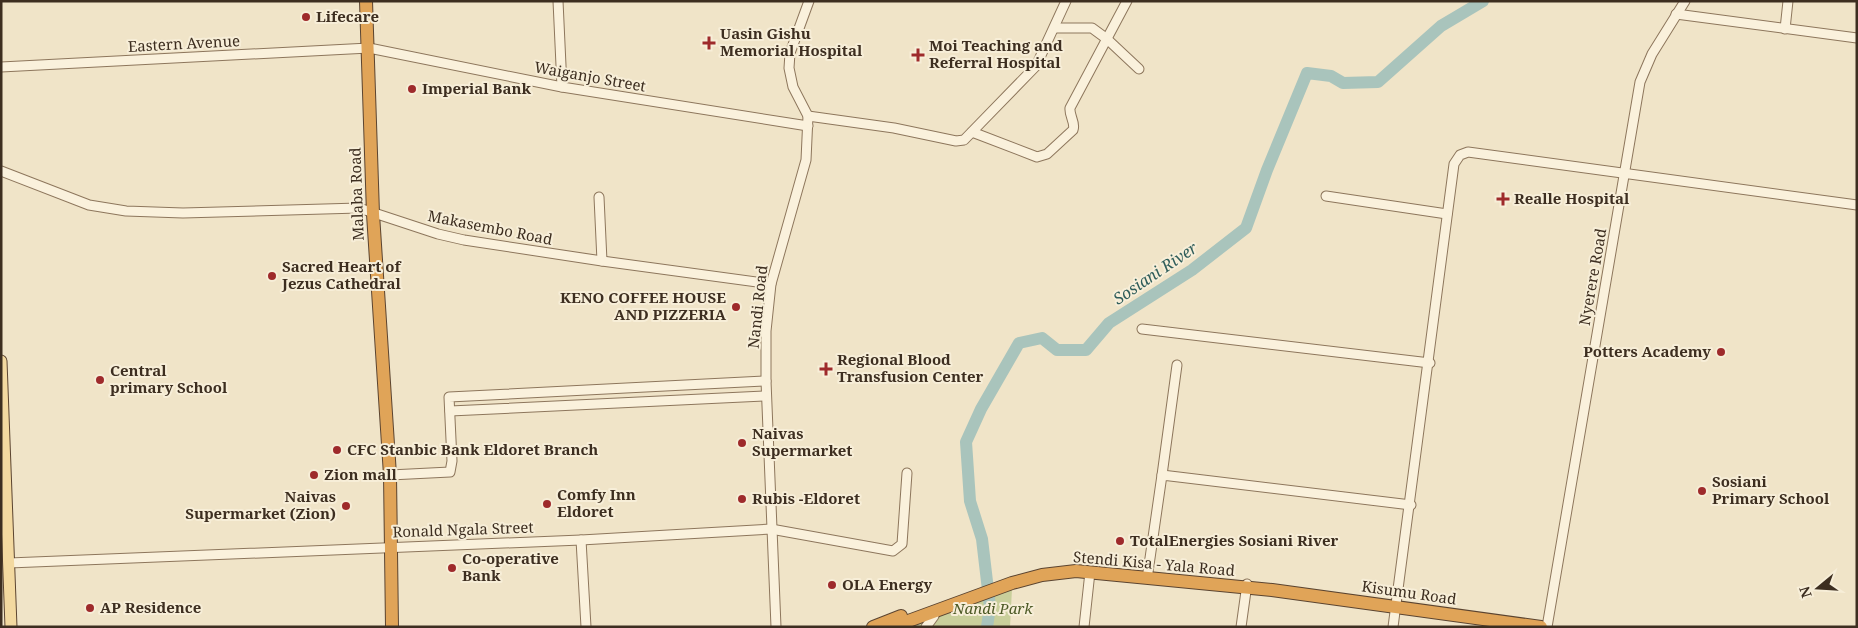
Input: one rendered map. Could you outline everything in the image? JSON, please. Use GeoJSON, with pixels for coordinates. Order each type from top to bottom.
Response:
{"type":"FeatureCollection","features":[{"type":"Feature","properties":{"kind":"highway","name":"Malaba Road"},"geometry":{"type":"LineString","coordinates":[[366,1],[373,214],[390,475],[392,627]]}},
{"type":"Feature","properties":{"kind":"highway","name":"Malaba Road"},"geometry":{"type":"LineString","coordinates":[[392,543],[399,627]]}},
{"type":"Feature","properties":{"kind":"highway"},"geometry":{"type":"LineString","coordinates":[[999,584],[1036,572],[1080,567],[1148,572],[1247,587]]}},
{"type":"Feature","properties":{"kind":"highway","name":"Stendi Kisa - Yala Road"},"geometry":{"type":"LineString","coordinates":[[873,627],[999,584],[1042,575],[1090,572],[1272,590]]}},
{"type":"Feature","properties":{"kind":"highway","name":"Kisumu Road"},"geometry":{"type":"LineString","coordinates":[[1272,590],[1541,627]]}},
{"type":"Feature","properties":{"kind":"highway"},"geometry":{"type":"LineString","coordinates":[[892,627],[976,592]]}},
{"type":"Feature","properties":{"kind":"main road"},"geometry":{"type":"LineString","coordinates":[[1,362],[5,528],[9,563],[11,627]]}},
{"type":"Feature","properties":{"kind":"street"},"geometry":{"type":"LineString","coordinates":[[558,1],[562,87]]}},
{"type":"Feature","properties":{"kind":"street","name":"Nandi Road"},"geometry":{"type":"LineString","coordinates":[[776,627],[766,396],[766,332],[771,284],[806,160],[808,116],[793,87],[789,68],[790,53],[809,1]]}},
{"type":"Feature","properties":{"kind":"street"},"geometry":{"type":"LineString","coordinates":[[808,116],[885,126],[956,141],[964,140],[1036,66],[1066,1]]}},
{"type":"Feature","properties":{"kind":"street"},"geometry":{"type":"LineString","coordinates":[[972,132],[1037,157],[1047,154],[1073,130],[1069,114],[1070,108],[1127,1]]}},
{"type":"Feature","properties":{"kind":"street","name":"Nyerere Road"},"geometry":{"type":"LineString","coordinates":[[1547,627],[1640,82],[1652,54],[1685,1]]}},
{"type":"Feature","properties":{"kind":"street"},"geometry":{"type":"LineString","coordinates":[[1785,29],[1788,1]]}},
{"type":"Feature","properties":{"kind":"street"},"geometry":{"type":"LineString","coordinates":[[1676,14],[1857,38]]}},
{"type":"Feature","properties":{"kind":"street"},"geometry":{"type":"LineString","coordinates":[[1055,28],[1092,28],[1107,38],[1139,68]]}},
{"type":"Feature","properties":{"kind":"street","name":"Eastern Avenue"},"geometry":{"type":"LineString","coordinates":[[1,67],[369,48]]}},
{"type":"Feature","properties":{"kind":"street","name":"Waiganjo Street"},"geometry":{"type":"LineString","coordinates":[[369,48],[562,87],[808,126]]}},
{"type":"Feature","properties":{"kind":"street"},"geometry":{"type":"LineString","coordinates":[[1394,627],[1430,363],[1447,214],[1454,164],[1460,155],[1468,152],[1626,172],[1857,205]]}},
{"type":"Feature","properties":{"kind":"street","name":"Makasembo Road"},"geometry":{"type":"LineString","coordinates":[[1,171],[89,205],[126,211],[192,213],[359,208],[373,214],[464,240],[602,262],[771,284]]}},
{"type":"Feature","properties":{"kind":"street"},"geometry":{"type":"LineString","coordinates":[[1326,196],[1447,214]]}},
{"type":"Feature","properties":{"kind":"street"},"geometry":{"type":"LineString","coordinates":[[599,197],[602,262]]}},
{"type":"Feature","properties":{"kind":"street"},"geometry":{"type":"LineString","coordinates":[[1142,329],[1430,363]]}},
{"type":"Feature","properties":{"kind":"street"},"geometry":{"type":"LineString","coordinates":[[1148,572],[1177,365]]}},
{"type":"Feature","properties":{"kind":"street"},"geometry":{"type":"LineString","coordinates":[[390,475],[450,472],[452,461],[449,397],[766,380]]}},
{"type":"Feature","properties":{"kind":"street"},"geometry":{"type":"LineString","coordinates":[[450,411],[766,396]]}},
{"type":"Feature","properties":{"kind":"street","name":"Ronald Ngala Street"},"geometry":{"type":"LineString","coordinates":[[9,563],[235,555],[392,543],[581,540],[771,529],[890,550],[897,549],[902,544],[907,473]]}},
{"type":"Feature","properties":{"kind":"street"},"geometry":{"type":"LineString","coordinates":[[1162,475],[1411,505]]}},
{"type":"Feature","properties":{"kind":"street"},"geometry":{"type":"LineString","coordinates":[[581,540],[586,627]]}},
{"type":"Feature","properties":{"kind":"street"},"geometry":{"type":"LineString","coordinates":[[1084,627],[1090,572]]}},
{"type":"Feature","properties":{"kind":"street"},"geometry":{"type":"LineString","coordinates":[[1241,627],[1247,587]]}},
{"type":"Feature","properties":{"kind":"street"},"geometry":{"type":"LineString","coordinates":[[926,627],[934,616],[933,611]]}},
{"type":"Feature","properties":{"kind":"green space","name":"Nandi Park"},"geometry":{"type":"Polygon","coordinates":[[[1012,589],[1010,627],[894,627],[1012,589]]]}},
{"type":"Feature","properties":{"kind":"waterway","name":"Sosiani River"},"geometry":{"type":"LineString","coordinates":[[987,627],[990,607],[982,539],[970,501],[966,442],[981,409],[1019,343],[1042,338],[1057,350],[1086,350],[1109,323],[1192,270],[1246,228],[1267,170],[1307,73],[1331,76],[1343,83],[1378,82],[1441,26],[1483,1]]}},
{"type":"Feature","properties":{"kind":"place","name":"Lifecare"},"geometry":{"type":"Point","coordinates":[306,17]}},
{"type":"Feature","properties":{"kind":"place","name":"Uasin Gishu Memorial Hospital"},"geometry":{"type":"Point","coordinates":[709,43]}},
{"type":"Feature","properties":{"kind":"place","name":"Moi Teaching and Referral Hospital"},"geometry":{"type":"Point","coordinates":[918,55]}},
{"type":"Feature","properties":{"kind":"place","name":"Imperial Bank"},"geometry":{"type":"Point","coordinates":[412,89]}},
{"type":"Feature","properties":{"kind":"place","name":"Realle Hospital"},"geometry":{"type":"Point","coordinates":[1503,199]}},
{"type":"Feature","properties":{"kind":"place","name":"Sacred Heart of Jezus Cathedral"},"geometry":{"type":"Point","coordinates":[272,276]}},
{"type":"Feature","properties":{"kind":"place","name":"KENO COFFEE HOUSE AND PIZZERIA"},"geometry":{"type":"Point","coordinates":[736,307]}},
{"type":"Feature","properties":{"kind":"place","name":"Potters Academy"},"geometry":{"type":"Point","coordinates":[1721,352]}},
{"type":"Feature","properties":{"kind":"place","name":"Regional Blood Transfusion Center"},"geometry":{"type":"Point","coordinates":[826,369]}},
{"type":"Feature","properties":{"kind":"place","name":"Central primary School"},"geometry":{"type":"Point","coordinates":[100,380]}},
{"type":"Feature","properties":{"kind":"place","name":"Naivas Supermarket"},"geometry":{"type":"Point","coordinates":[742,443]}},
{"type":"Feature","properties":{"kind":"place","name":"CFC Stanbic Bank Eldoret Branch"},"geometry":{"type":"Point","coordinates":[337,450]}},
{"type":"Feature","properties":{"kind":"place","name":"Zion mall"},"geometry":{"type":"Point","coordinates":[314,475]}},
{"type":"Feature","properties":{"kind":"place","name":"Sosiani Primary School"},"geometry":{"type":"Point","coordinates":[1702,491]}},
{"type":"Feature","properties":{"kind":"place","name":"Rubis -Eldoret"},"geometry":{"type":"Point","coordinates":[742,499]}},
{"type":"Feature","properties":{"kind":"place","name":"Comfy Inn Eldoret"},"geometry":{"type":"Point","coordinates":[547,504]}},
{"type":"Feature","properties":{"kind":"place","name":"Naivas Supermarket (Zion)"},"geometry":{"type":"Point","coordinates":[346,506]}},
{"type":"Feature","properties":{"kind":"place","name":"TotalEnergies Sosiani River"},"geometry":{"type":"Point","coordinates":[1120,541]}},
{"type":"Feature","properties":{"kind":"place","name":"Co-operative Bank"},"geometry":{"type":"Point","coordinates":[452,568]}},
{"type":"Feature","properties":{"kind":"place","name":"OLA Energy"},"geometry":{"type":"Point","coordinates":[832,585]}},
{"type":"Feature","properties":{"kind":"place","name":"AP Residence"},"geometry":{"type":"Point","coordinates":[90,608]}}]}
